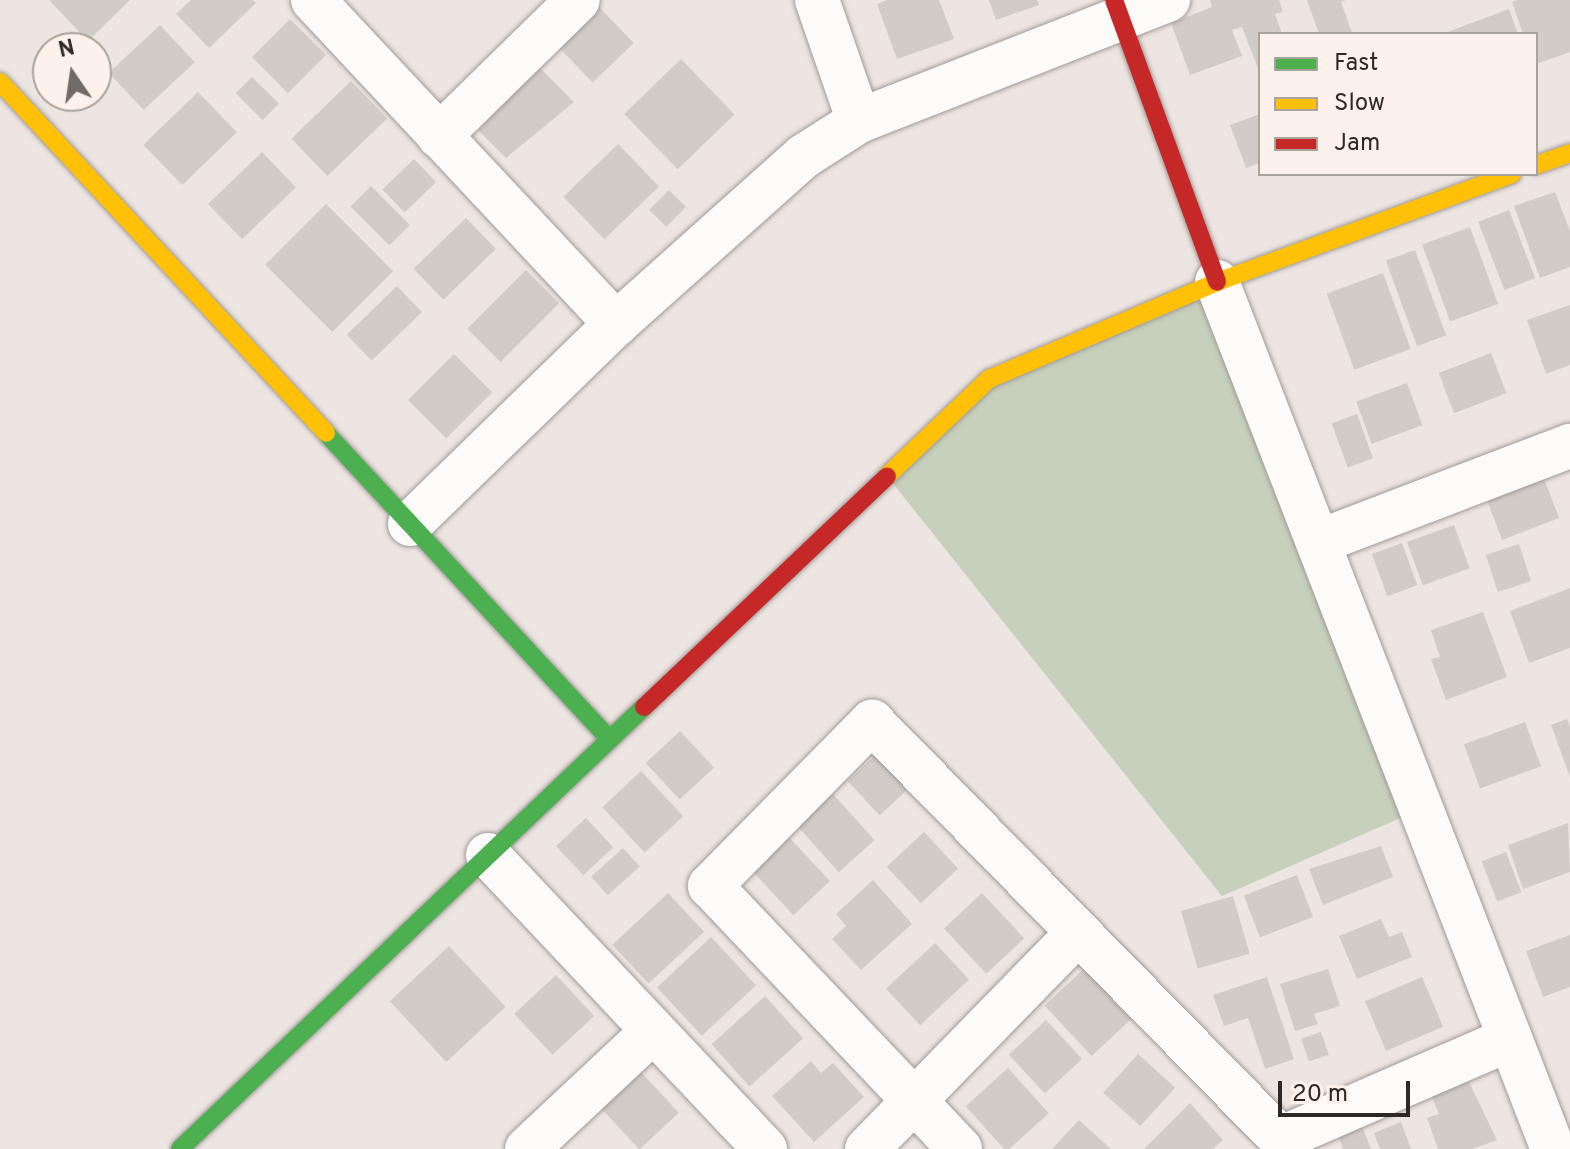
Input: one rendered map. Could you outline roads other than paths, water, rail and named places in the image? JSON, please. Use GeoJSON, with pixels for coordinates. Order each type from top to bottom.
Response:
{"type":"FeatureCollection","features":[{"type":"Feature","properties":{"kind":"street"},"geometry":{"type":"LineString","coordinates":[[313,0],[616,324]]}},
{"type":"Feature","properties":{"kind":"street"},"geometry":{"type":"LineString","coordinates":[[439,136],[578,0]]}},
{"type":"Feature","properties":{"kind":"street"},"geometry":{"type":"LineString","coordinates":[[817,0],[859,121]]}},
{"type":"Feature","properties":{"kind":"street"},"geometry":{"type":"LineString","coordinates":[[410,524],[616,324],[804,156],[859,121],[1118,10],[1168,0]]}},
{"type":"Feature","properties":{"kind":"street"},"geometry":{"type":"LineString","coordinates":[[1118,10],[1217,282],[1553,1149]]}},
{"type":"Feature","properties":{"kind":"street"},"geometry":{"type":"LineString","coordinates":[[0,82],[609,739]]}},
{"type":"Feature","properties":{"kind":"street"},"geometry":{"type":"LineString","coordinates":[[1538,164],[1570,153]]}},
{"type":"Feature","properties":{"kind":"street"},"geometry":{"type":"LineString","coordinates":[[180,1149],[989,379],[1217,282],[1507,176]]}},
{"type":"Feature","properties":{"kind":"street"},"geometry":{"type":"LineString","coordinates":[[1318,542],[1569,448]]}},
{"type":"Feature","properties":{"kind":"street"},"geometry":{"type":"LineString","coordinates":[[960,1149],[710,886],[872,722],[1286,1144],[1510,1039]]}},
{"type":"Feature","properties":{"kind":"street"},"geometry":{"type":"LineString","coordinates":[[488,855],[765,1149]]}},
{"type":"Feature","properties":{"kind":"street"},"geometry":{"type":"LineString","coordinates":[[867,1149],[1079,932]]}},
{"type":"Feature","properties":{"kind":"street"},"geometry":{"type":"LineString","coordinates":[[527,1149],[653,1031]]}}]}
